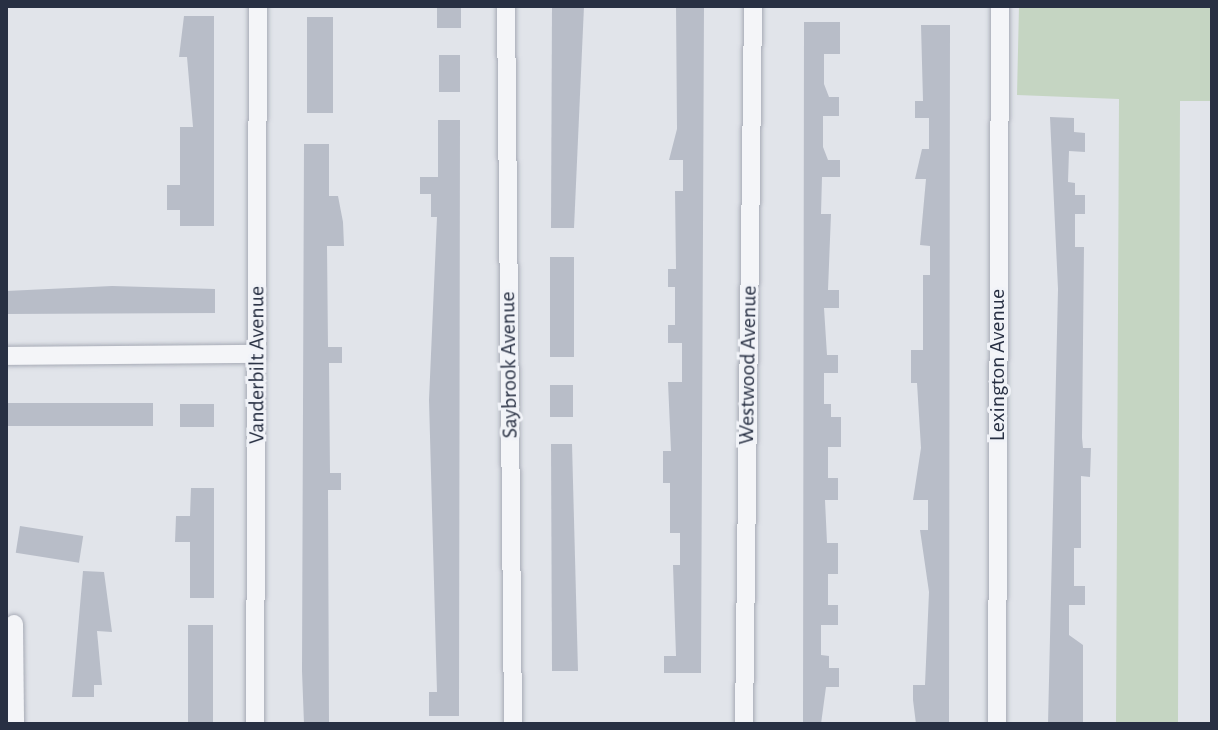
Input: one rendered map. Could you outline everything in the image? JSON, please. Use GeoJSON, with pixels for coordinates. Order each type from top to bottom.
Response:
{"type":"FeatureCollection","features":[{"type":"Feature","properties":{"kind":"street","name":"Vanderbilt Avenue"},"geometry":{"type":"LineString","coordinates":[[255,724],[258,6]]}},
{"type":"Feature","properties":{"kind":"street","name":"Saybrook Avenue"},"geometry":{"type":"LineString","coordinates":[[506,6],[513,724]]}},
{"type":"Feature","properties":{"kind":"street","name":"Westwood Avenue"},"geometry":{"type":"LineString","coordinates":[[744,724],[753,6]]}},
{"type":"Feature","properties":{"kind":"street","name":"Lexington Avenue"},"geometry":{"type":"LineString","coordinates":[[997,724],[1000,6]]}},
{"type":"Feature","properties":{"kind":"street"},"geometry":{"type":"LineString","coordinates":[[6,356],[257,354]]}},
{"type":"Feature","properties":{"kind":"street"},"geometry":{"type":"LineString","coordinates":[[14,624],[15,724]]}},
{"type":"Feature","properties":{"kind":"green space"},"geometry":{"type":"Polygon","coordinates":[[[1019,6],[1212,6],[1212,101],[1180,101],[1178,724],[1116,724],[1119,99],[1017,95],[1019,6]]]}},
{"type":"Feature","properties":{"kind":"building"},"geometry":{"type":"Polygon","coordinates":[[[437,6],[461,6],[461,28],[437,28],[437,6]]]}},
{"type":"Feature","properties":{"kind":"building"},"geometry":{"type":"Polygon","coordinates":[[[552,6],[584,6],[574,228],[551,228],[552,6]]]}},
{"type":"Feature","properties":{"kind":"building"},"geometry":{"type":"Polygon","coordinates":[[[676,6],[704,6],[701,673],[664,673],[664,656],[676,656],[673,565],[680,565],[680,533],[670,533],[670,483],[663,483],[663,451],[671,451],[668,382],[682,382],[682,343],[668,343],[668,325],[675,325],[675,287],[668,287],[668,269],[676,269],[675,191],[683,191],[683,160],[669,160],[677,129],[676,6]]]}},
{"type":"Feature","properties":{"kind":"building"},"geometry":{"type":"Polygon","coordinates":[[[184,16],[214,16],[214,226],[180,226],[180,210],[167,210],[167,185],[180,185],[180,127],[193,127],[187,57],[179,57],[184,16]]]}},
{"type":"Feature","properties":{"kind":"building"},"geometry":{"type":"Polygon","coordinates":[[[307,17],[333,17],[333,113],[307,113],[307,17]]]}},
{"type":"Feature","properties":{"kind":"building"},"geometry":{"type":"Polygon","coordinates":[[[804,22],[840,22],[840,54],[824,54],[824,84],[829,97],[839,97],[839,116],[823,116],[823,147],[828,160],[840,160],[840,177],[822,177],[821,214],[831,214],[828,290],[839,290],[839,308],[824,308],[827,355],[838,355],[838,373],[824,373],[824,404],[831,404],[831,417],[841,417],[841,447],[828,447],[828,478],[838,478],[838,500],[825,500],[827,543],[838,543],[838,574],[828,574],[828,605],[838,605],[838,625],[821,625],[821,655],[829,656],[829,668],[839,668],[839,687],[826,687],[821,724],[803,724],[804,22]]]}},
{"type":"Feature","properties":{"kind":"building"},"geometry":{"type":"Polygon","coordinates":[[[921,25],[950,25],[949,724],[916,724],[913,700],[913,685],[925,685],[929,592],[920,530],[928,530],[928,500],[913,500],[921,448],[917,383],[911,383],[911,350],[923,350],[923,275],[930,275],[930,246],[920,245],[926,179],[915,179],[922,149],[929,149],[929,118],[915,118],[915,101],[923,101],[921,25]]]}},
{"type":"Feature","properties":{"kind":"building"},"geometry":{"type":"Polygon","coordinates":[[[439,55],[460,55],[460,92],[439,92],[439,55]]]}},
{"type":"Feature","properties":{"kind":"building"},"geometry":{"type":"Polygon","coordinates":[[[1050,117],[1074,118],[1074,132],[1085,133],[1085,152],[1069,151],[1068,182],[1075,183],[1075,195],[1085,195],[1085,214],[1075,214],[1075,247],[1084,247],[1082,438],[1083,448],[1091,448],[1090,477],[1081,476],[1081,548],[1074,548],[1074,586],[1085,586],[1085,605],[1069,605],[1069,635],[1083,645],[1083,724],[1048,724],[1058,289],[1050,117]]]}},
{"type":"Feature","properties":{"kind":"building"},"geometry":{"type":"Polygon","coordinates":[[[438,120],[460,120],[459,716],[429,716],[429,692],[437,692],[429,400],[437,217],[431,217],[431,194],[420,194],[420,177],[438,177],[438,120]]]}},
{"type":"Feature","properties":{"kind":"building"},"geometry":{"type":"Polygon","coordinates":[[[304,144],[329,144],[329,196],[338,196],[343,222],[344,246],[327,246],[328,347],[342,347],[342,363],[329,363],[330,473],[341,473],[341,490],[328,490],[329,724],[304,724],[304,144]]]}},
{"type":"Feature","properties":{"kind":"building"},"geometry":{"type":"Polygon","coordinates":[[[550,257],[574,257],[574,357],[550,357],[550,257]]]}},
{"type":"Feature","properties":{"kind":"building"},"geometry":{"type":"Polygon","coordinates":[[[112,286],[215,289],[215,313],[6,314],[6,291],[112,286]]]}},
{"type":"Feature","properties":{"kind":"building"},"geometry":{"type":"Polygon","coordinates":[[[550,385],[573,385],[573,417],[550,417],[550,385]]]}},
{"type":"Feature","properties":{"kind":"building"},"geometry":{"type":"Polygon","coordinates":[[[6,403],[153,403],[153,426],[6,426],[6,403]]]}},
{"type":"Feature","properties":{"kind":"building"},"geometry":{"type":"Polygon","coordinates":[[[180,404],[214,404],[214,427],[180,427],[180,404]]]}},
{"type":"Feature","properties":{"kind":"building"},"geometry":{"type":"Polygon","coordinates":[[[551,444],[572,444],[578,671],[552,671],[551,444]]]}},
{"type":"Feature","properties":{"kind":"building"},"geometry":{"type":"Polygon","coordinates":[[[191,488],[214,488],[214,598],[190,598],[190,542],[175,542],[176,516],[190,516],[191,488]]]}},
{"type":"Feature","properties":{"kind":"building"},"geometry":{"type":"Polygon","coordinates":[[[20,526],[83,536],[79,563],[16,553],[20,526]]]}},
{"type":"Feature","properties":{"kind":"building"},"geometry":{"type":"Polygon","coordinates":[[[83,571],[104,572],[112,632],[97,631],[102,685],[94,685],[94,697],[72,697],[83,571]]]}},
{"type":"Feature","properties":{"kind":"building"},"geometry":{"type":"Polygon","coordinates":[[[188,625],[213,625],[213,724],[188,724],[188,625]]]}}]}
